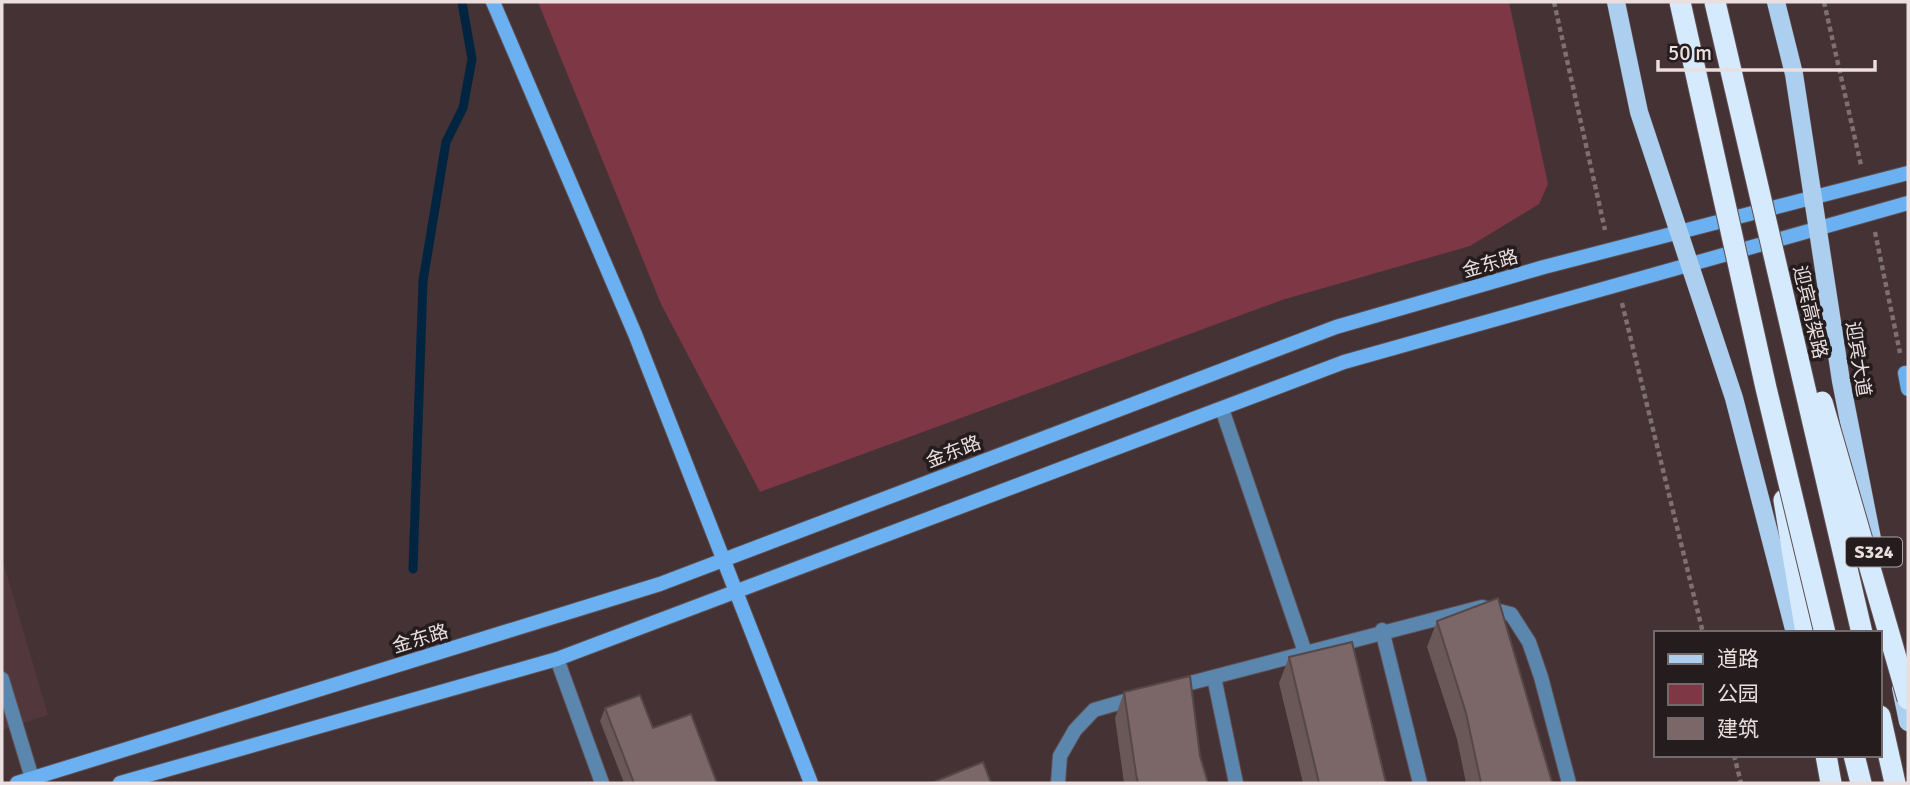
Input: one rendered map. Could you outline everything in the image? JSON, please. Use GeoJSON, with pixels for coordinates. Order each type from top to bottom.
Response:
{"type":"FeatureCollection","features":[{"type":"Feature","properties":{"kind":"highway"},"geometry":{"type":"LineString","coordinates":[[1680,2],[1766,388],[1825,631]]}},
{"type":"Feature","properties":{"kind":"highway","name":"迎宾高架路"},"geometry":{"type":"LineString","coordinates":[[1715,2],[1862,631]]}},
{"type":"Feature","properties":{"kind":"highway"},"geometry":{"type":"LineString","coordinates":[[1769,231],[1851,497],[1908,699]]}},
{"type":"Feature","properties":{"kind":"highway"},"geometry":{"type":"LineString","coordinates":[[1766,388],[1806,631]]}},
{"type":"Feature","properties":{"kind":"highway"},"geometry":{"type":"LineString","coordinates":[[1882,725],[1895,783]]}},
{"type":"Feature","properties":{"kind":"highway"},"geometry":{"type":"LineString","coordinates":[[1826,757],[1832,783]]}},
{"type":"Feature","properties":{"kind":"highway"},"geometry":{"type":"LineString","coordinates":[[1854,757],[1861,783]]}},
{"type":"Feature","properties":{"kind":"main road"},"geometry":{"type":"LineString","coordinates":[[493,2],[635,334],[811,783]]}},
{"type":"Feature","properties":{"kind":"main road"},"geometry":{"type":"LineString","coordinates":[[1616,2],[1639,113],[1734,398],[1794,631]]}},
{"type":"Feature","properties":{"kind":"main road","name":"迎宾大道"},"geometry":{"type":"LineString","coordinates":[[1776,2],[1794,74],[1840,381],[1908,722]]}},
{"type":"Feature","properties":{"kind":"main road","name":"金东路"},"geometry":{"type":"LineString","coordinates":[[17,783],[660,584],[1336,327],[1544,267],[1908,173]]}},
{"type":"Feature","properties":{"kind":"main road"},"geometry":{"type":"LineString","coordinates":[[120,783],[557,659],[1344,362],[1908,204]]}},
{"type":"Feature","properties":{"kind":"main road"},"geometry":{"type":"LineString","coordinates":[[1905,373],[1908,389]]}},
{"type":"Feature","properties":{"kind":"street"},"geometry":{"type":"LineString","coordinates":[[1222,409],[1305,652]]}},
{"type":"Feature","properties":{"kind":"street"},"geometry":{"type":"LineString","coordinates":[[1058,783],[1060,756],[1075,730],[1094,710],[1382,631],[1482,607],[1511,614],[1529,642],[1569,783]]}},
{"type":"Feature","properties":{"kind":"street"},"geometry":{"type":"LineString","coordinates":[[1382,631],[1420,783]]}},
{"type":"Feature","properties":{"kind":"street"},"geometry":{"type":"LineString","coordinates":[[557,659],[602,783]]}},
{"type":"Feature","properties":{"kind":"street"},"geometry":{"type":"LineString","coordinates":[[1214,677],[1236,783]]}},
{"type":"Feature","properties":{"kind":"street"},"geometry":{"type":"LineString","coordinates":[[2,679],[32,778]]}},
{"type":"Feature","properties":{"kind":"path"},"geometry":{"type":"LineString","coordinates":[[1554,2],[1581,124]]}},
{"type":"Feature","properties":{"kind":"path"},"geometry":{"type":"LineString","coordinates":[[1824,2],[1839,63]]}},
{"type":"Feature","properties":{"kind":"path"},"geometry":{"type":"LineString","coordinates":[[1647,408],[1703,631]]}},
{"type":"Feature","properties":{"kind":"path"},"geometry":{"type":"LineString","coordinates":[[1734,757],[1741,783]]}},
{"type":"Feature","properties":{"kind":"shaded area"},"geometry":{"type":"Polygon","coordinates":[[[2,558],[48,715],[2,730],[2,558]]]}},
{"type":"Feature","properties":{"kind":"green space"},"geometry":{"type":"Polygon","coordinates":[[[538,2],[1509,2],[1548,184],[1539,204],[1470,246],[1282,300],[760,492],[661,304],[538,2]]]}},
{"type":"Feature","properties":{"kind":"building"},"geometry":{"type":"Polygon","coordinates":[[[1498,598],[1552,783],[1481,783],[1466,713],[1437,621],[1498,598]]]}},
{"type":"Feature","properties":{"kind":"building"},"geometry":{"type":"Polygon","coordinates":[[[1352,642],[1386,783],[1319,783],[1289,657],[1352,642]]]}},
{"type":"Feature","properties":{"kind":"building"},"geometry":{"type":"Polygon","coordinates":[[[1190,676],[1200,756],[1208,783],[1138,783],[1124,692],[1190,676]]]}},
{"type":"Feature","properties":{"kind":"building"},"geometry":{"type":"Polygon","coordinates":[[[640,695],[653,728],[691,714],[717,783],[634,783],[605,708],[640,695]]]}},
{"type":"Feature","properties":{"kind":"building"},"geometry":{"type":"Polygon","coordinates":[[[983,762],[991,783],[931,783],[983,762]]]}},
{"type":"Feature","properties":{"kind":"waterway"},"geometry":{"type":"LineString","coordinates":[[413,569],[423,281],[446,142],[463,108],[472,59],[462,2]]}}]}
